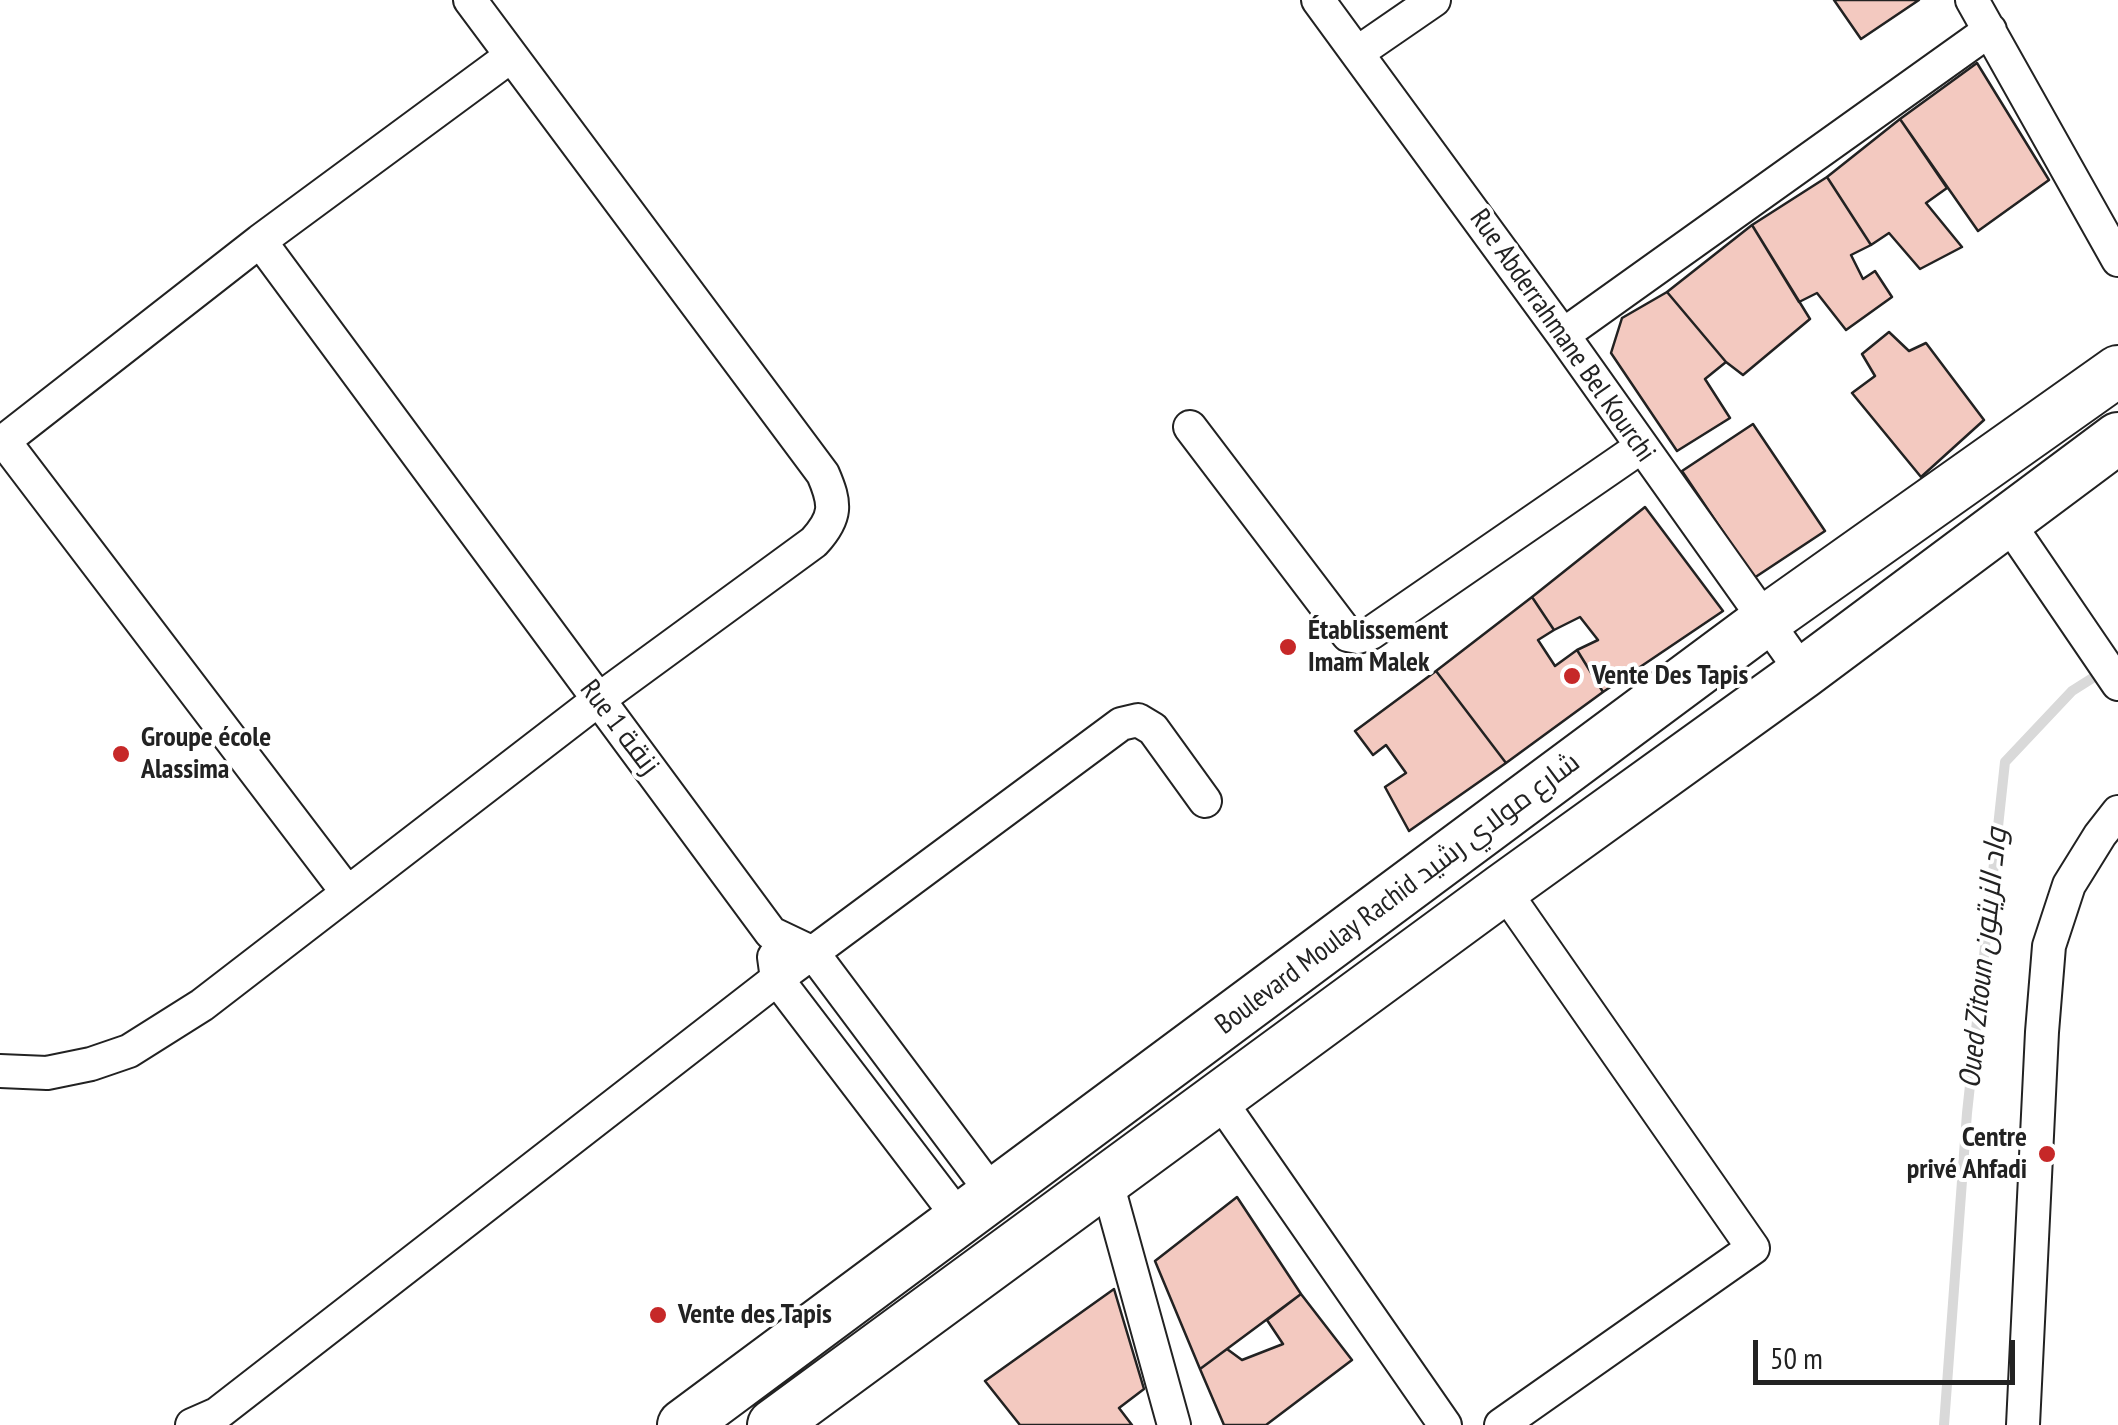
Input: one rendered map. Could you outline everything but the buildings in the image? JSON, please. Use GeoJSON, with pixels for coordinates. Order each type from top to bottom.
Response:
{"type":"FeatureCollection","features":[{"type":"Feature","properties":{"kind":"main road","name":"Boulevard Moulay Rachid شارع مولاي رشيد"},"geometry":{"type":"LineString","coordinates":[[682,1425],[1765,621],[2118,372]]}},
{"type":"Feature","properties":{"kind":"main road","name":"Boulevard Moulay Rachid شارع مولاي رشيد"},"geometry":{"type":"LineString","coordinates":[[773,1425],[1803,673],[2118,438]]}},
{"type":"Feature","properties":{"kind":"street"},"geometry":{"type":"LineString","coordinates":[[0,1071],[47,1073],[91,1064],[129,1050],[202,1004],[598,700],[814,542],[827,528],[834,512],[823,474],[470,0]]}},
{"type":"Feature","properties":{"kind":"street","name":"Rue Abderrahmane Bel Kourchi"},"geometry":{"type":"LineString","coordinates":[[1318,0],[1563,334],[1803,673]]}},
{"type":"Feature","properties":{"kind":"street"},"geometry":{"type":"LineString","coordinates":[[1358,53],[1434,0]]}},
{"type":"Feature","properties":{"kind":"street"},"geometry":{"type":"LineString","coordinates":[[1972,0],[2118,260]]}},
{"type":"Feature","properties":{"kind":"street"},"geometry":{"type":"LineString","coordinates":[[1563,334],[1990,30]]}},
{"type":"Feature","properties":{"kind":"street"},"geometry":{"type":"LineString","coordinates":[[347,892],[2,443],[260,241],[511,56]]}},
{"type":"Feature","properties":{"kind":"street","name":"Rue 1 زنقة"},"geometry":{"type":"LineString","coordinates":[[260,241],[771,933],[813,953],[977,1207]]}},
{"type":"Feature","properties":{"kind":"street"},"geometry":{"type":"LineString","coordinates":[[1190,427],[1348,635],[1358,637],[1371,634],[1641,447]]}},
{"type":"Feature","properties":{"kind":"street"},"geometry":{"type":"LineString","coordinates":[[2007,521],[2118,684]]}},
{"type":"Feature","properties":{"kind":"street"},"geometry":{"type":"LineString","coordinates":[[192,1425],[217,1414],[778,979],[1121,724],[1138,720],[1153,729],[1205,801]]}},
{"type":"Feature","properties":{"kind":"street"},"geometry":{"type":"LineString","coordinates":[[2028,1423],[2042,1032],[2049,946],[2069,885],[2118,812]]}},
{"type":"Feature","properties":{"kind":"street"},"geometry":{"type":"LineString","coordinates":[[1501,1425],[1753,1248],[1502,890]]}},
{"type":"Feature","properties":{"kind":"street"},"geometry":{"type":"LineString","coordinates":[[771,933],[778,979],[977,1207]]}},
{"type":"Feature","properties":{"kind":"street"},"geometry":{"type":"LineString","coordinates":[[1219,1099],[1445,1425]]}},
{"type":"Feature","properties":{"kind":"street"},"geometry":{"type":"LineString","coordinates":[[1106,1179],[1174,1425]]}},
{"type":"Feature","properties":{"kind":"waterway","name":"Oued Zitoun واد الزيتون"},"geometry":{"type":"LineString","coordinates":[[1944,1425],[1967,1113],[2005,762],[2072,691],[2102,672]]}},
{"type":"Feature","properties":{"kind":"place","name":"Établissement Imam Malek"},"geometry":{"type":"Point","coordinates":[1288,647]}},
{"type":"Feature","properties":{"kind":"place","name":"Vente Des Tapis"},"geometry":{"type":"Point","coordinates":[1572,676]}},
{"type":"Feature","properties":{"kind":"place","name":"Groupe école Alassima"},"geometry":{"type":"Point","coordinates":[121,754]}},
{"type":"Feature","properties":{"kind":"place","name":"Centre privé Ahfadi"},"geometry":{"type":"Point","coordinates":[2047,1154]}},
{"type":"Feature","properties":{"kind":"place","name":"Vente des Tapis"},"geometry":{"type":"Point","coordinates":[658,1315]}}]}
